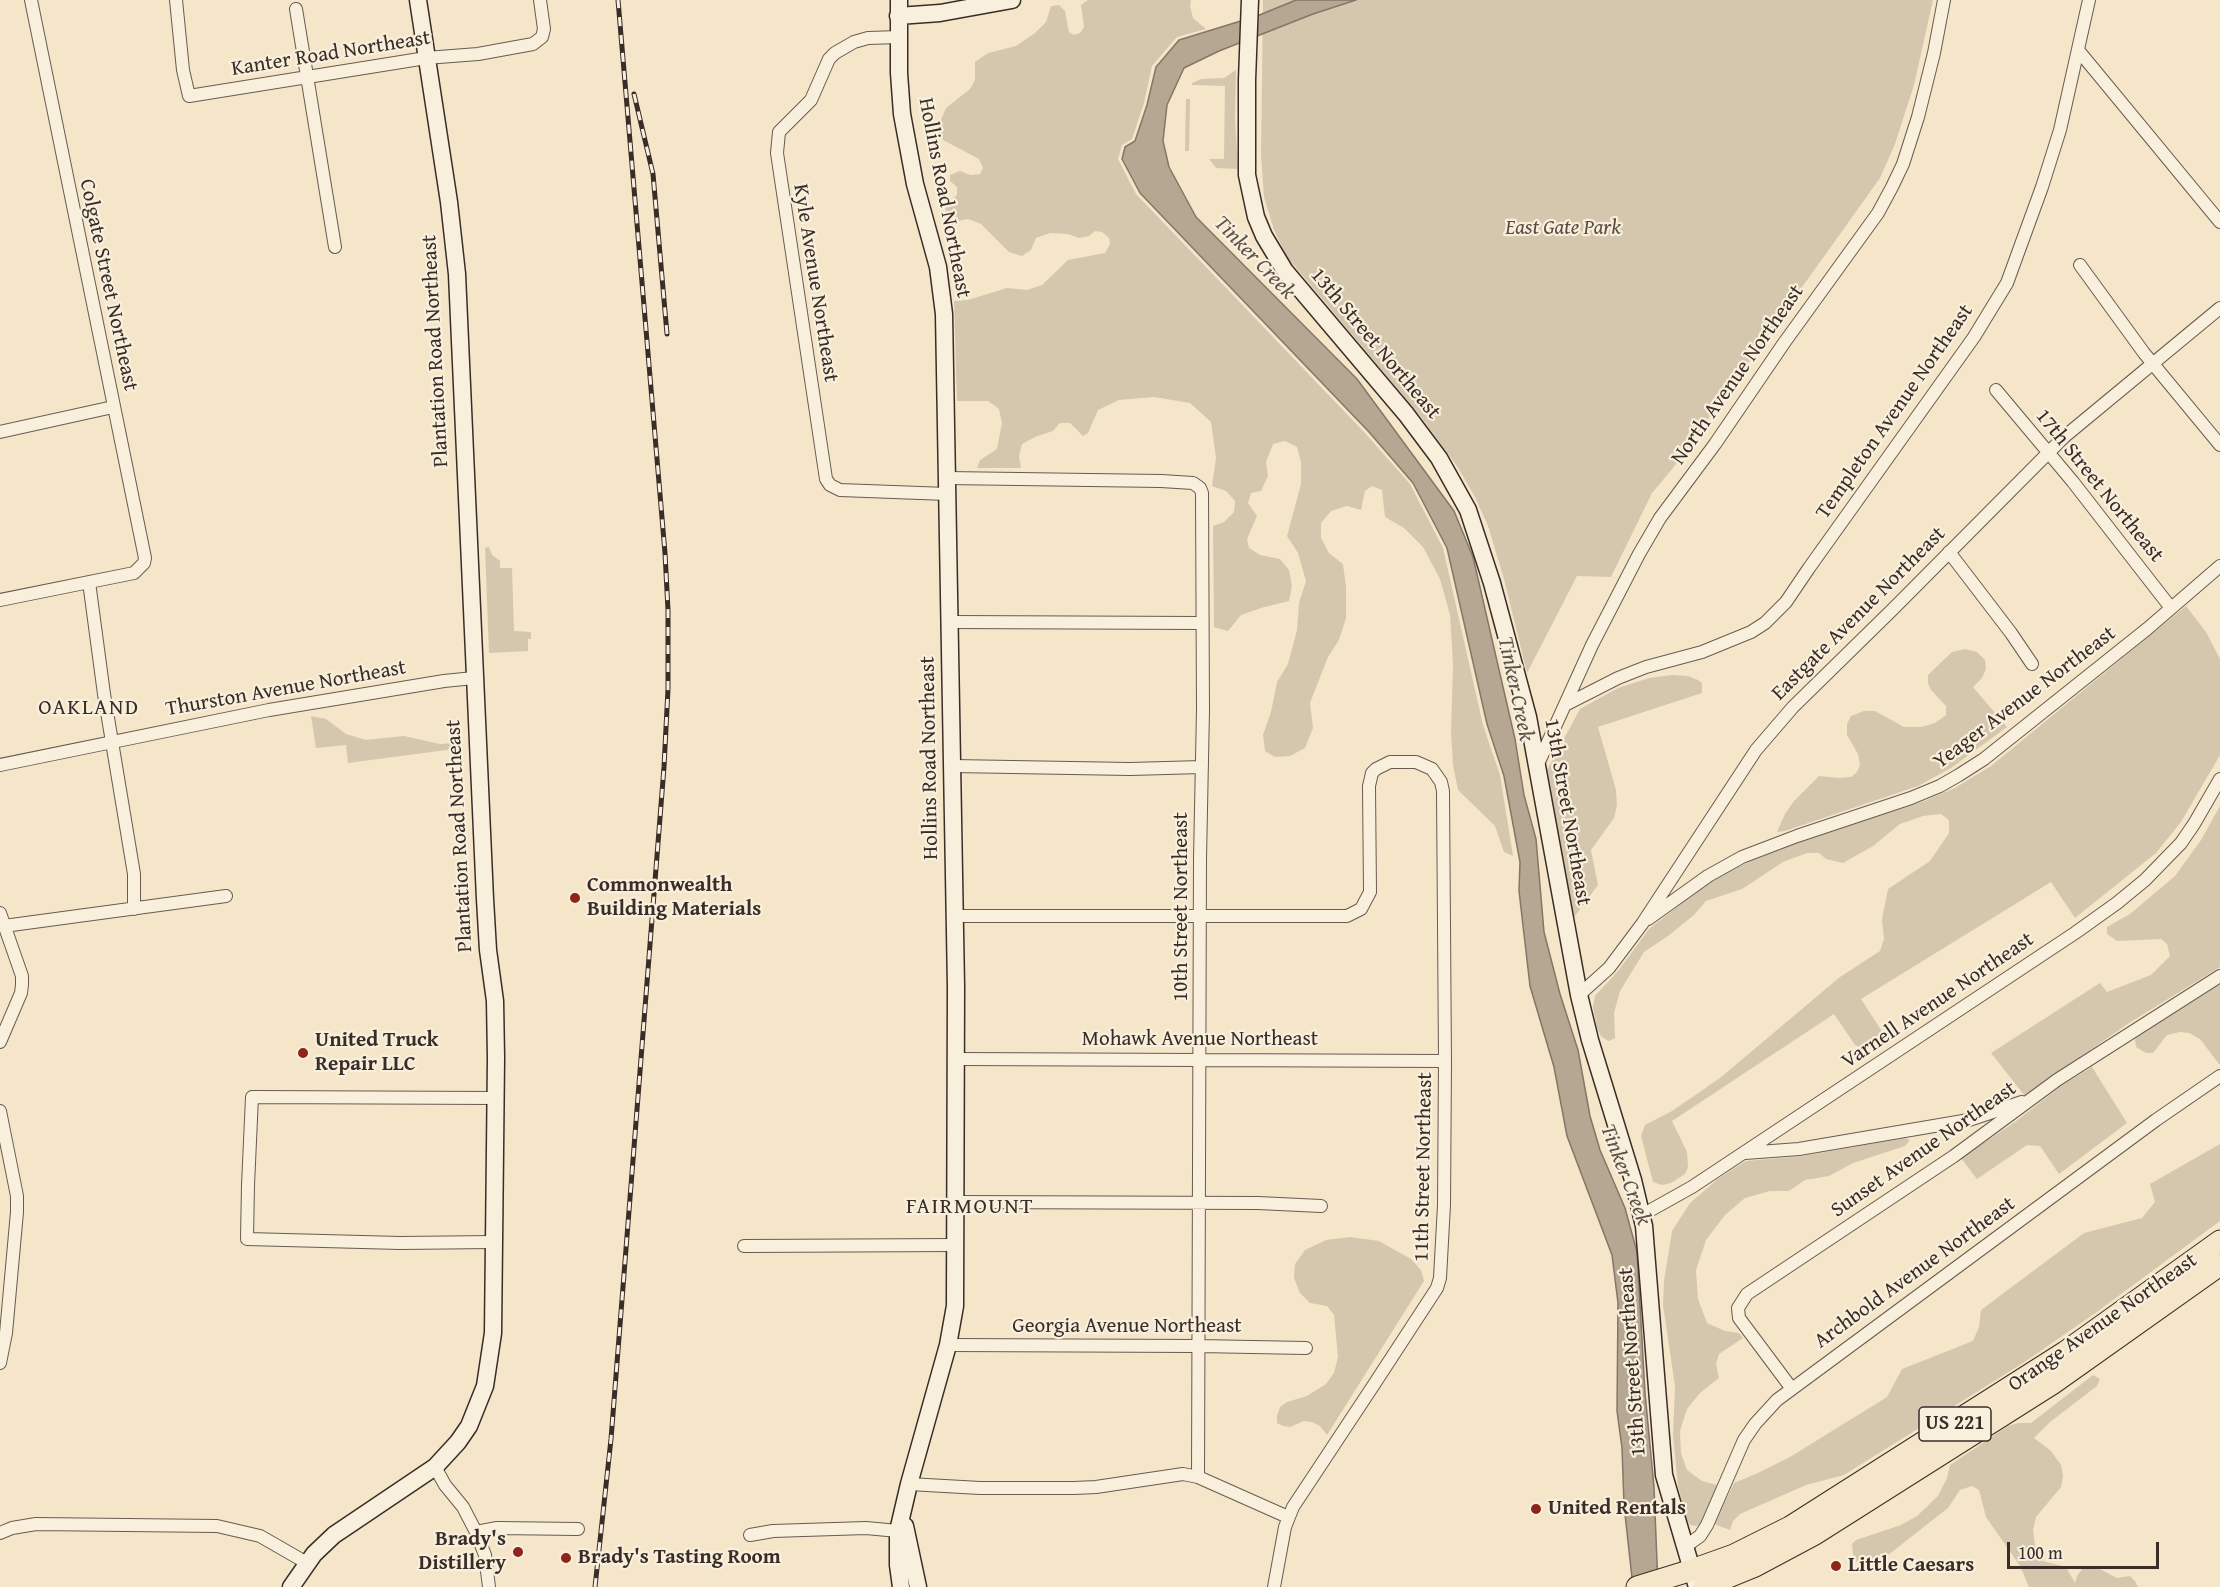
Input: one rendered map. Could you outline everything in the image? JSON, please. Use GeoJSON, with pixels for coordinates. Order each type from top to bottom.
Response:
{"type":"FeatureCollection","features":[{"type":"Feature","properties":{"kind":"highway","name":"Orange Avenue Northeast"},"geometry":{"type":"LineString","coordinates":[[1692,1580],[1734,1555],[1790,1527],[2065,1352],[2220,1241]]}},
{"type":"Feature","properties":{"kind":"highway","name":"Orange Avenue Northeast"},"geometry":{"type":"LineString","coordinates":[[1637,1587],[1692,1580],[1755,1566],[1815,1534],[2052,1384],[2220,1265]]}},
{"type":"Feature","properties":{"kind":"street","name":"Colgate Street Northeast"},"geometry":{"type":"LineString","coordinates":[[31,0],[145,558],[140,569],[134,573],[89,582]]}},
{"type":"Feature","properties":{"kind":"street","name":"Kanter Road Northeast"},"geometry":{"type":"LineString","coordinates":[[176,0],[183,70],[189,96],[426,58],[512,49],[537,42],[542,37],[544,29],[540,0]]}},
{"type":"Feature","properties":{"kind":"street","name":"Plantation Road Northeast"},"geometry":{"type":"LineString","coordinates":[[291,1587],[307,1563],[334,1535],[435,1467],[448,1454],[470,1426],[485,1386],[493,1333],[495,1001],[488,950],[456,264],[449,202],[418,0]]}},
{"type":"Feature","properties":{"kind":"street"},"geometry":{"type":"LineString","coordinates":[[898,8],[940,13],[1012,0]]}},
{"type":"Feature","properties":{"kind":"street","name":"North Avenue Northeast"},"geometry":{"type":"LineString","coordinates":[[1538,764],[1592,645],[1660,518],[1878,213],[1892,187],[1903,164],[1918,117],[1944,0]]}},
{"type":"Feature","properties":{"kind":"street","name":"Templeton Avenue Northeast"},"geometry":{"type":"LineString","coordinates":[[1565,705],[1627,674],[1702,652],[1751,632],[1765,623],[1786,602],[1974,337],[2007,283],[2060,130],[2089,0]]}},
{"type":"Feature","properties":{"kind":"street","name":"13th Street Northeast"},"geometry":{"type":"LineString","coordinates":[[1250,3],[1247,57],[1247,175],[1251,198],[1264,236],[1285,271],[1423,435],[1460,492],[1476,530],[1492,583],[1528,717],[1538,764],[1551,848],[1579,995],[1642,1215],[1648,1259],[1662,1458],[1672,1505],[1686,1546],[1692,1580]]}},
{"type":"Feature","properties":{"kind":"street","name":"Hollins Road Northeast"},"geometry":{"type":"LineString","coordinates":[[898,8],[902,114],[907,148],[942,287],[944,314],[956,1059],[955,1306],[948,1345],[898,1531],[898,1565],[901,1587]]}},
{"type":"Feature","properties":{"kind":"street"},"geometry":{"type":"LineString","coordinates":[[296,9],[335,247]]}},
{"type":"Feature","properties":{"kind":"street","name":"Kyle Avenue Northeast"},"geometry":{"type":"LineString","coordinates":[[898,37],[868,38],[854,42],[835,53],[829,59],[819,85],[810,100],[779,132],[777,153],[826,479],[830,485],[840,490],[1052,480]]}},
{"type":"Feature","properties":{"kind":"street"},"geometry":{"type":"LineString","coordinates":[[2078,50],[2220,222]]}},
{"type":"Feature","properties":{"kind":"street"},"geometry":{"type":"LineString","coordinates":[[2080,265],[2124,327],[2220,445]]}},
{"type":"Feature","properties":{"kind":"street","name":"Eastgate Avenue Northeast"},"geometry":{"type":"LineString","coordinates":[[1579,995],[1609,968],[1642,924],[1756,750],[1778,722],[2048,453],[2094,410],[2220,308]]}},
{"type":"Feature","properties":{"kind":"street","name":"17th Street Northeast"},"geometry":{"type":"LineString","coordinates":[[1996,390],[2099,514],[2171,608]]}},
{"type":"Feature","properties":{"kind":"street"},"geometry":{"type":"LineString","coordinates":[[0,432],[113,407]]}},
{"type":"Feature","properties":{"kind":"street","name":"10th Street Northeast"},"geometry":{"type":"LineString","coordinates":[[1052,480],[1161,481],[1197,485],[1202,493],[1198,1477]]}},
{"type":"Feature","properties":{"kind":"street"},"geometry":{"type":"LineString","coordinates":[[1949,552],[2032,664]]}},
{"type":"Feature","properties":{"kind":"street","name":"Yeager Avenue Northeast"},"geometry":{"type":"LineString","coordinates":[[1642,924],[1708,876],[1742,857],[1911,798],[1959,775],[1984,759],[2220,566]]}},
{"type":"Feature","properties":{"kind":"street"},"geometry":{"type":"LineString","coordinates":[[0,600],[89,582],[111,742],[134,874],[134,909]]}},
{"type":"Feature","properties":{"kind":"street"},"geometry":{"type":"LineString","coordinates":[[950,622],[1202,623]]}},
{"type":"Feature","properties":{"kind":"street","name":"Thurston Avenue Northeast"},"geometry":{"type":"LineString","coordinates":[[0,765],[269,710],[474,678]]}},
{"type":"Feature","properties":{"kind":"street","name":"11th Street Northeast"},"geometry":{"type":"LineString","coordinates":[[1201,916],[1335,918],[1347,916],[1361,909],[1370,892],[1369,786],[1372,773],[1383,764],[1404,761],[1424,765],[1437,774],[1443,791],[1445,1061],[1443,1226],[1440,1278],[1433,1293],[1293,1507],[1288,1517],[1274,1587]]}},
{"type":"Feature","properties":{"kind":"street"},"geometry":{"type":"LineString","coordinates":[[953,766],[1130,769],[1202,767]]}},
{"type":"Feature","properties":{"kind":"street","name":"Varnell Avenue Northeast"},"geometry":{"type":"LineString","coordinates":[[1642,1215],[1692,1187],[2117,903],[2145,880],[2181,843],[2220,779]]}},
{"type":"Feature","properties":{"kind":"street"},"geometry":{"type":"LineString","coordinates":[[0,1042],[21,993],[22,985],[22,976],[2,919],[134,909],[226,896]]}},
{"type":"Feature","properties":{"kind":"street"},"geometry":{"type":"LineString","coordinates":[[955,916],[1201,916]]}},
{"type":"Feature","properties":{"kind":"street","name":"Sunset Avenue Northeast"},"geometry":{"type":"LineString","coordinates":[[1792,1389],[1739,1318],[1738,1308],[1748,1294],[1954,1156],[2057,1080],[2220,976]]}},
{"type":"Feature","properties":{"kind":"street","name":"Mohawk Avenue Northeast"},"geometry":{"type":"LineString","coordinates":[[956,1059],[1445,1061]]}},
{"type":"Feature","properties":{"kind":"street","name":"Archbold Avenue Northeast"},"geometry":{"type":"LineString","coordinates":[[1686,1546],[1700,1536],[1707,1525],[1744,1440],[1766,1411],[1792,1389],[2156,1120],[2220,1076]]}},
{"type":"Feature","properties":{"kind":"street"},"geometry":{"type":"LineString","coordinates":[[1742,1153],[1799,1149],[1970,1120],[2034,1097]]}},
{"type":"Feature","properties":{"kind":"street"},"geometry":{"type":"LineString","coordinates":[[493,1242],[400,1243],[247,1239],[252,1098],[496,1098]]}},
{"type":"Feature","properties":{"kind":"street"},"geometry":{"type":"LineString","coordinates":[[0,1111],[17,1196],[17,1212],[6,1333],[0,1363]]}},
{"type":"Feature","properties":{"kind":"street"},"geometry":{"type":"LineString","coordinates":[[955,1202],[1321,1206]]}},
{"type":"Feature","properties":{"kind":"street"},"geometry":{"type":"LineString","coordinates":[[744,1246],[956,1245]]}},
{"type":"Feature","properties":{"kind":"street","name":"Georgia Avenue Northeast"},"geometry":{"type":"LineString","coordinates":[[948,1345],[1306,1348]]}},
{"type":"Feature","properties":{"kind":"street"},"geometry":{"type":"LineString","coordinates":[[435,1467],[445,1485],[463,1507],[476,1532],[485,1555],[489,1587]]}},
{"type":"Feature","properties":{"kind":"street"},"geometry":{"type":"LineString","coordinates":[[909,1484],[980,1488],[1074,1488],[1111,1485],[1172,1474],[1198,1477],[1288,1517]]}},
{"type":"Feature","properties":{"kind":"street","name":"Hollins Road Northeast"},"geometry":{"type":"LineString","coordinates":[[903,1513],[918,1587]]}},
{"type":"Feature","properties":{"kind":"street"},"geometry":{"type":"LineString","coordinates":[[0,1533],[36,1524],[217,1526],[260,1536],[307,1563]]}},
{"type":"Feature","properties":{"kind":"street"},"geometry":{"type":"LineString","coordinates":[[476,1532],[497,1528],[578,1529]]}},
{"type":"Feature","properties":{"kind":"street"},"geometry":{"type":"LineString","coordinates":[[750,1535],[772,1531],[866,1528],[898,1531]]}},
{"type":"Feature","properties":{"kind":"green space"},"geometry":{"type":"Polygon","coordinates":[[[1088,0],[1191,0],[1193,18],[1206,29],[1177,37],[1152,66],[1144,103],[1132,139],[1122,145],[1118,159],[1136,194],[1365,433],[1410,484],[1443,548],[1483,725],[1500,775],[1513,856],[1504,852],[1495,826],[1458,790],[1453,765],[1451,733],[1453,664],[1450,615],[1440,579],[1423,547],[1404,528],[1385,517],[1382,490],[1372,486],[1365,491],[1361,510],[1347,506],[1331,511],[1321,523],[1321,538],[1329,553],[1343,564],[1346,618],[1339,640],[1328,657],[1310,703],[1313,728],[1305,748],[1290,756],[1275,757],[1265,751],[1263,735],[1271,712],[1277,682],[1288,664],[1297,630],[1299,603],[1306,581],[1298,553],[1287,536],[1301,484],[1301,462],[1297,447],[1285,441],[1273,444],[1266,462],[1268,476],[1261,491],[1251,493],[1248,503],[1257,516],[1247,539],[1249,548],[1260,555],[1280,559],[1289,570],[1292,586],[1289,601],[1241,615],[1228,631],[1214,627],[1213,526],[1224,522],[1234,512],[1235,501],[1226,491],[1212,486],[1216,458],[1211,422],[1190,403],[1154,397],[1119,400],[1098,410],[1088,433],[1083,436],[1070,423],[1060,423],[1053,431],[1022,444],[1019,456],[1021,468],[977,468],[980,460],[997,449],[1002,423],[999,409],[988,401],[957,401],[954,301],[968,300],[1007,288],[1027,290],[1042,285],[1068,260],[1105,253],[1110,244],[1109,238],[1102,232],[1095,231],[1089,236],[1079,238],[1068,234],[1050,233],[1036,238],[1031,250],[1022,256],[1009,252],[981,224],[968,219],[952,222],[946,213],[945,205],[957,195],[957,187],[950,181],[950,175],[960,171],[970,175],[980,174],[983,168],[979,159],[943,140],[938,127],[946,108],[970,89],[975,80],[975,62],[988,53],[1016,46],[1035,33],[1046,22],[1051,6],[1059,5],[1065,11],[1069,32],[1074,35],[1080,33],[1084,27],[1081,5],[1088,0]]]}},
{"type":"Feature","properties":{"kind":"green space","name":"East Gate Park"},"geometry":{"type":"Polygon","coordinates":[[[1263,0],[1933,0],[1914,85],[1895,144],[1880,178],[1673,468],[1652,493],[1611,577],[1577,576],[1527,673],[1504,579],[1488,526],[1475,497],[1457,466],[1421,417],[1287,257],[1274,230],[1264,197],[1261,155],[1263,0]]]}},
{"type":"Feature","properties":{"kind":"green space"},"geometry":{"type":"Polygon","coordinates":[[[1236,70],[1235,119],[1238,169],[1216,168],[1209,159],[1224,159],[1225,86],[1192,85],[1192,83],[1201,79],[1224,78],[1236,70]]]}},
{"type":"Feature","properties":{"kind":"green space"},"geometry":{"type":"Polygon","coordinates":[[[1186,99],[1190,99],[1189,151],[1185,151],[1186,99]]]}},
{"type":"Feature","properties":{"kind":"green space"},"geometry":{"type":"Polygon","coordinates":[[[489,547],[492,555],[500,561],[500,568],[512,568],[514,631],[531,632],[531,639],[528,639],[528,651],[489,653],[485,548],[489,547]]]}},
{"type":"Feature","properties":{"kind":"green space"},"geometry":{"type":"Polygon","coordinates":[[[2186,606],[2206,632],[2220,659],[2220,755],[2181,822],[2156,853],[2075,918],[2051,882],[1861,999],[1883,1033],[1881,1044],[1876,1048],[1863,1048],[1855,1045],[1834,1014],[1672,1121],[1687,1152],[1688,1167],[1685,1174],[1671,1183],[1662,1185],[1653,1182],[1641,1136],[1645,1125],[1672,1111],[1720,1078],[1840,977],[1880,951],[1884,939],[1882,919],[1888,889],[1930,861],[1949,833],[1949,820],[1941,814],[1923,816],[1900,824],[1873,846],[1843,863],[1826,859],[1819,853],[1807,853],[1783,862],[1742,889],[1706,901],[1694,915],[1644,952],[1620,991],[1614,1013],[1615,1038],[1609,1041],[1601,1036],[1597,1028],[1593,1007],[1595,996],[1618,971],[1649,929],[1703,887],[1729,871],[1804,840],[1922,802],[1955,788],[1991,766],[2186,606]]]}},
{"type":"Feature","properties":{"kind":"green space"},"geometry":{"type":"Polygon","coordinates":[[[1965,649],[1977,652],[1985,660],[1986,669],[1982,678],[1973,687],[2007,727],[1951,768],[1918,786],[1777,832],[1794,801],[1819,776],[1851,777],[1857,772],[1860,765],[1858,754],[1847,735],[1847,724],[1851,716],[1864,711],[1875,711],[1904,727],[1921,727],[1935,723],[1946,715],[1946,706],[1931,690],[1928,675],[1952,652],[1965,649]]]}},
{"type":"Feature","properties":{"kind":"green space"},"geometry":{"type":"Polygon","coordinates":[[[1671,675],[1688,676],[1698,680],[1702,683],[1702,693],[1598,727],[1616,790],[1617,805],[1614,818],[1591,850],[1598,885],[1572,920],[1547,770],[1580,709],[1618,688],[1649,678],[1671,675]]]}},
{"type":"Feature","properties":{"kind":"green space"},"geometry":{"type":"Polygon","coordinates":[[[311,716],[326,719],[346,734],[366,740],[404,736],[440,744],[454,743],[454,749],[348,763],[346,745],[316,748],[311,716]]]}},
{"type":"Feature","properties":{"kind":"green space"},"geometry":{"type":"Polygon","coordinates":[[[2220,806],[2220,967],[2129,1023],[2025,1096],[1991,1053],[2100,983],[2107,992],[2151,975],[2170,956],[2167,944],[2161,939],[2117,941],[2107,934],[2107,927],[2130,914],[2175,876],[2201,840],[2220,806]]]}},
{"type":"Feature","properties":{"kind":"green space"},"geometry":{"type":"Polygon","coordinates":[[[2220,983],[2220,1064],[2200,1039],[2189,1033],[2180,1032],[2167,1035],[2153,1053],[2146,1053],[2136,1047],[2137,1035],[2220,983]]]}},
{"type":"Feature","properties":{"kind":"green space"},"geometry":{"type":"Polygon","coordinates":[[[2092,1067],[2127,1123],[2059,1174],[2040,1146],[2027,1145],[1977,1179],[1961,1158],[2015,1122],[2061,1086],[2092,1067]]]}},
{"type":"Feature","properties":{"kind":"green space"},"geometry":{"type":"Polygon","coordinates":[[[1905,1138],[1910,1140],[1905,1146],[1853,1163],[1829,1176],[1805,1180],[1789,1191],[1770,1191],[1745,1198],[1725,1215],[1706,1240],[1696,1270],[1698,1299],[1707,1323],[1725,1331],[1739,1333],[1743,1338],[1719,1354],[1716,1364],[1719,1378],[1700,1393],[1687,1409],[1680,1431],[1681,1453],[1687,1470],[1702,1481],[1717,1485],[1718,1490],[1701,1524],[1690,1525],[1678,1486],[1673,1435],[1675,1386],[1663,1305],[1664,1281],[1672,1231],[1690,1203],[1719,1178],[1746,1161],[1803,1156],[1905,1138]]]}},
{"type":"Feature","properties":{"kind":"green space"},"geometry":{"type":"Polygon","coordinates":[[[2220,1144],[2220,1221],[2023,1363],[1844,1475],[1806,1485],[1740,1514],[1733,1521],[1730,1530],[1714,1524],[1734,1483],[1790,1457],[1887,1397],[1902,1369],[1973,1341],[1979,1327],[1981,1310],[2084,1233],[2142,1218],[2155,1202],[2150,1184],[2220,1144]]]}},
{"type":"Feature","properties":{"kind":"green space"},"geometry":{"type":"Polygon","coordinates":[[[1350,1237],[1379,1241],[1411,1259],[1421,1270],[1424,1281],[1327,1435],[1320,1426],[1312,1422],[1304,1421],[1290,1427],[1283,1426],[1277,1423],[1280,1407],[1287,1402],[1307,1396],[1326,1384],[1334,1373],[1338,1357],[1334,1315],[1327,1306],[1310,1303],[1300,1293],[1294,1278],[1295,1264],[1305,1250],[1326,1240],[1350,1237]]]}},
{"type":"Feature","properties":{"kind":"green space"},"geometry":{"type":"Polygon","coordinates":[[[2093,1375],[2100,1379],[2097,1386],[2050,1422],[2034,1438],[2051,1451],[2061,1465],[2063,1476],[2061,1487],[2036,1517],[2033,1530],[2035,1546],[2043,1561],[2066,1567],[2075,1583],[2083,1568],[2090,1567],[2100,1569],[2117,1578],[2130,1576],[2138,1587],[2029,1587],[2020,1566],[1986,1517],[1979,1490],[1972,1486],[1960,1490],[1948,1508],[1878,1563],[1868,1568],[1859,1566],[1853,1554],[1852,1544],[1856,1540],[1901,1525],[1917,1516],[1938,1496],[1947,1478],[1950,1465],[2008,1426],[2031,1423],[2093,1375]]]}},
{"type":"Feature","properties":{"kind":"shaded area"},"geometry":{"type":"Polygon","coordinates":[[[1296,0],[1356,0],[1313,14],[1219,51],[1184,68],[1167,105],[1163,141],[1169,167],[1196,217],[1357,379],[1454,511],[1473,557],[1515,739],[1524,795],[1536,839],[1544,932],[1578,1050],[1590,1116],[1600,1150],[1625,1208],[1637,1252],[1645,1393],[1654,1487],[1658,1587],[1633,1587],[1617,1411],[1618,1303],[1612,1255],[1567,1136],[1554,1067],[1530,986],[1519,891],[1520,862],[1504,776],[1487,724],[1447,548],[1413,483],[1369,432],[1140,193],[1122,159],[1125,147],[1135,141],[1156,67],[1179,40],[1257,16],[1296,0]]]}},
{"type":"Feature","properties":{"kind":"railway"},"geometry":{"type":"LineString","coordinates":[[595,1587],[611,1439],[664,767],[668,689],[665,553],[618,0]]}},
{"type":"Feature","properties":{"kind":"railway"},"geometry":{"type":"LineString","coordinates":[[634,94],[653,174],[667,334]]}},
{"type":"Feature","properties":{"kind":"place","name":"Commonwealth Building Materials"},"geometry":{"type":"Point","coordinates":[575,898]}},
{"type":"Feature","properties":{"kind":"place","name":"United Truck Repair LLC"},"geometry":{"type":"Point","coordinates":[303,1053]}},
{"type":"Feature","properties":{"kind":"place","name":"United Rentals"},"geometry":{"type":"Point","coordinates":[1536,1509]}},
{"type":"Feature","properties":{"kind":"place","name":"Brady's Distillery"},"geometry":{"type":"Point","coordinates":[518,1552]}},
{"type":"Feature","properties":{"kind":"place","name":"Brady's Tasting Room"},"geometry":{"type":"Point","coordinates":[566,1558]}},
{"type":"Feature","properties":{"kind":"place","name":"Little Caesars"},"geometry":{"type":"Point","coordinates":[1836,1566]}},
{"type":"Feature","properties":{"kind":"district","name":"OAKLAND"},"geometry":{"type":"Point","coordinates":[89,708]}},
{"type":"Feature","properties":{"kind":"district","name":"FAIRMOUNT"},"geometry":{"type":"Point","coordinates":[970,1207]}},
{"type":"Feature","properties":{"kind":"water label","name":"Tinker Creek"},"geometry":{"type":"Point","coordinates":[1254,258]}},
{"type":"Feature","properties":{"kind":"water label","name":"Tinker Creek"},"geometry":{"type":"Point","coordinates":[1515,689]}},
{"type":"Feature","properties":{"kind":"water label","name":"Tinker Creek"},"geometry":{"type":"Point","coordinates":[1625,1175]}}]}
